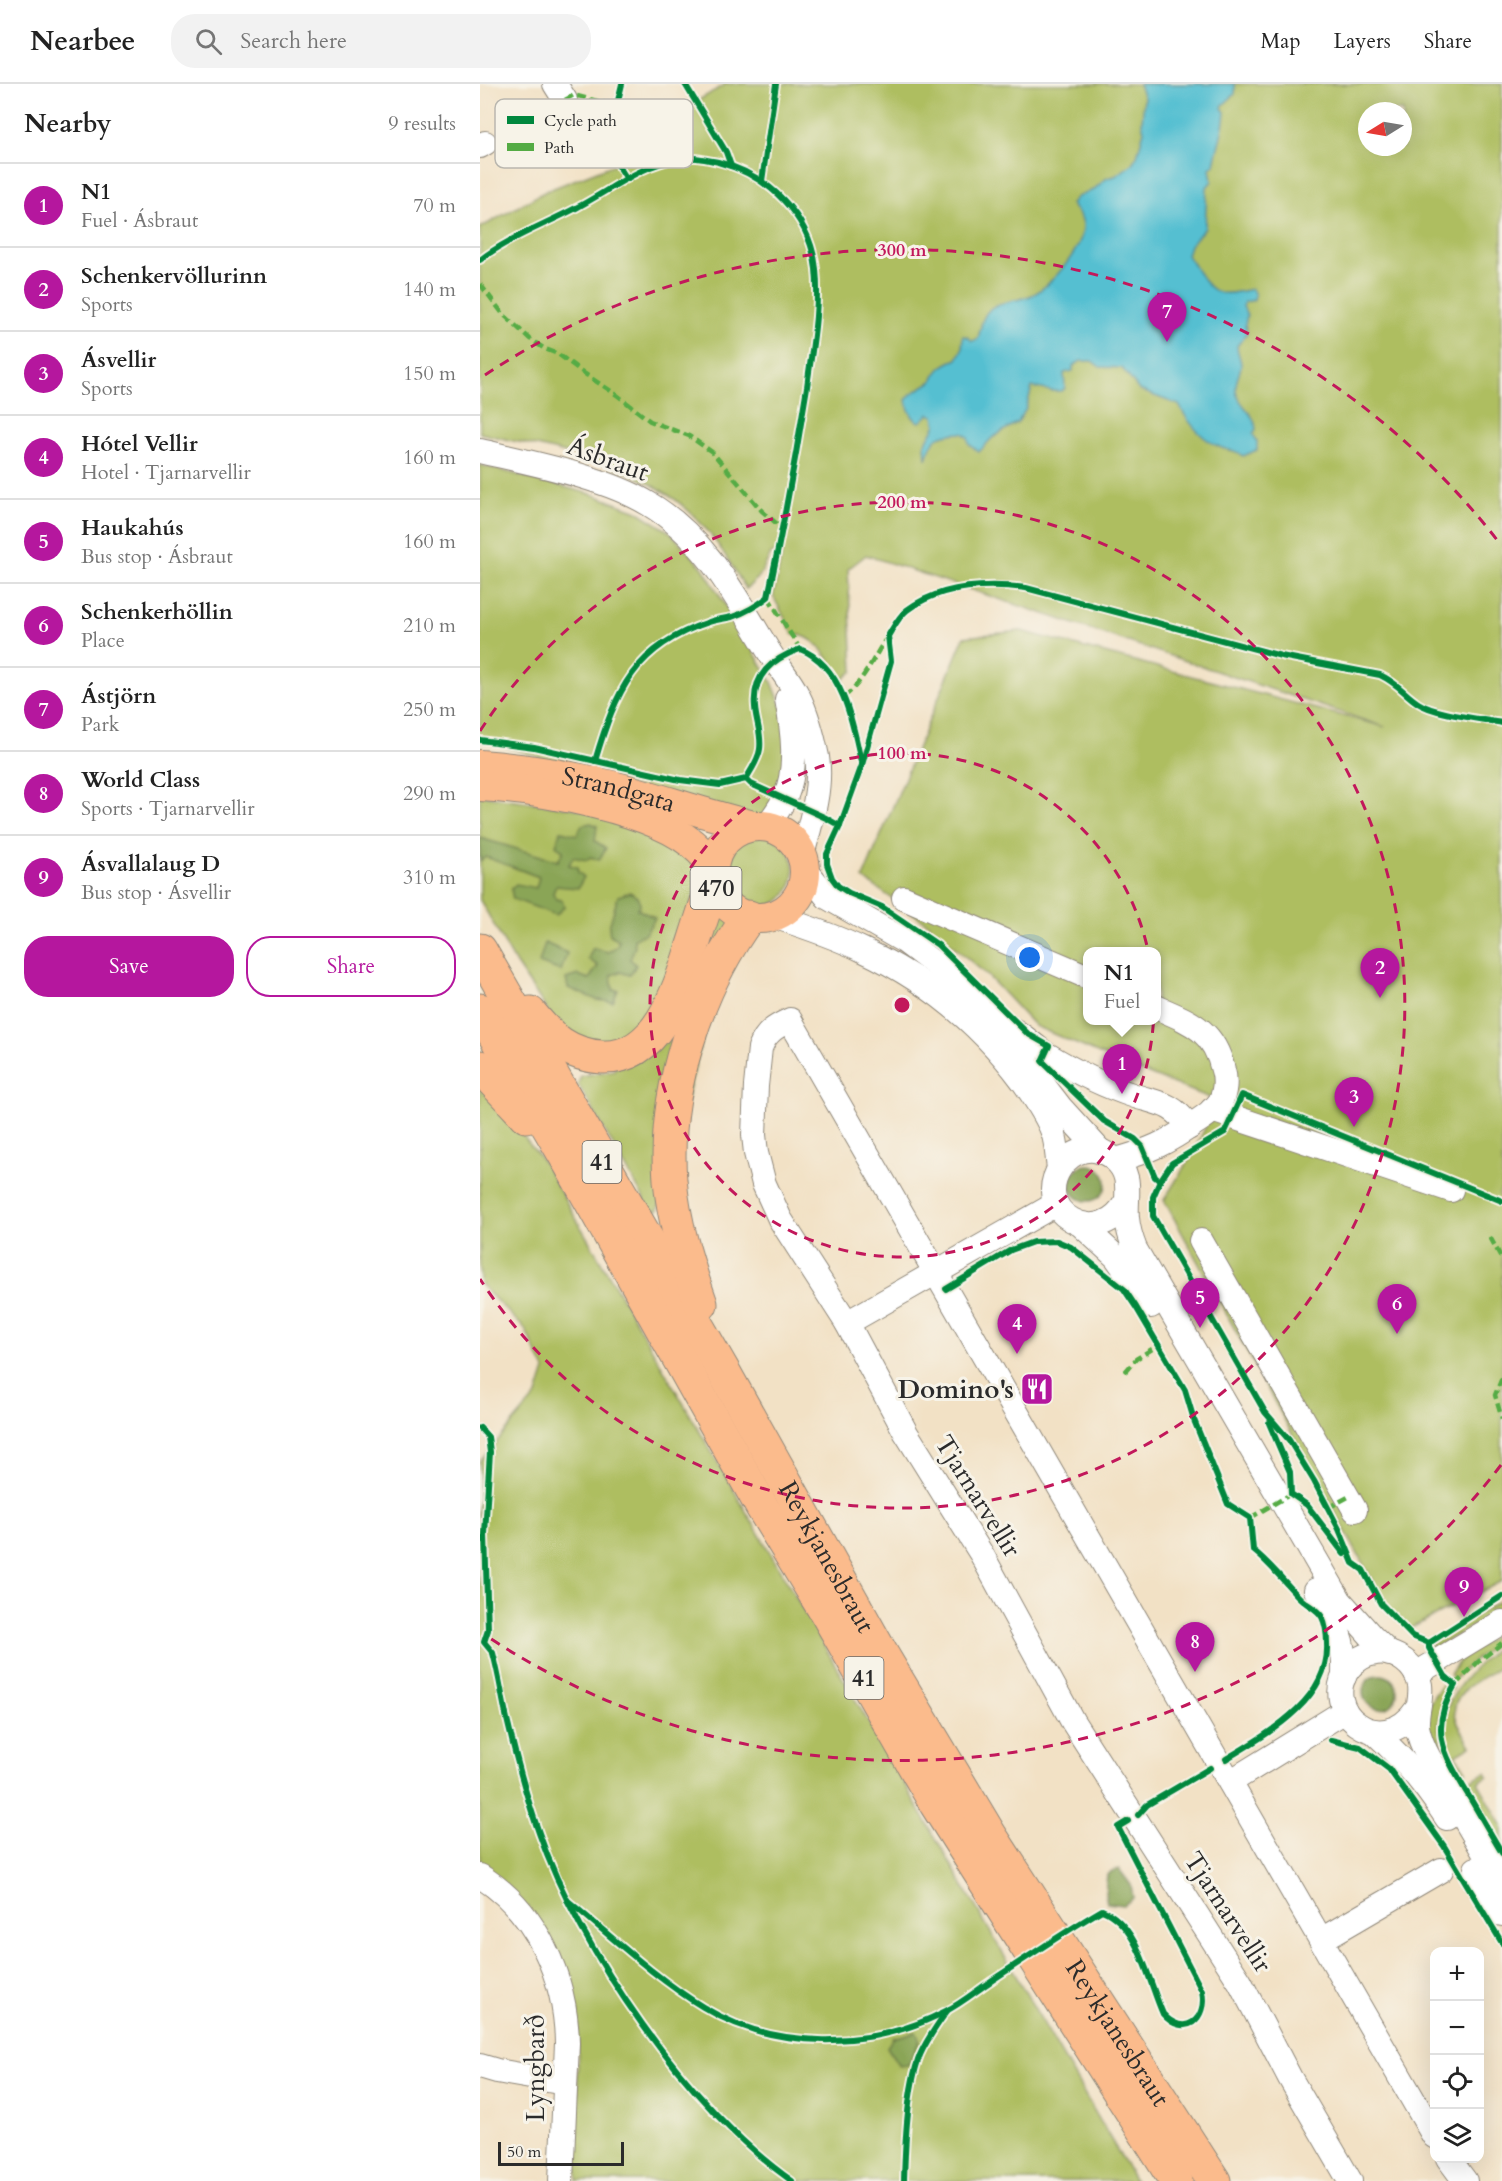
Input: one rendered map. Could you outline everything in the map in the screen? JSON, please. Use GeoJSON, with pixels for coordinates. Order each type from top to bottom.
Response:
{"type":"FeatureCollection","features":[{"type":"Feature","properties":{"kind":"highway"},"geometry":{"type":"LineString","coordinates":[[482,953],[555,1041],[580,1054],[607,1058],[621,1054],[647,1039],[660,1025],[672,1006],[713,875]]}},
{"type":"Feature","properties":{"kind":"highway"},"geometry":{"type":"LineString","coordinates":[[725,1374],[689,1268],[677,1222],[670,1178],[671,1132],[678,1080],[702,1005],[727,951],[761,917]]}},
{"type":"Feature","properties":{"kind":"highway","name":"Reykjanesbraut"},"geometry":{"type":"LineString","coordinates":[[482,953],[725,1374],[884,1658],[984,1825],[1214,2181]]}},
{"type":"Feature","properties":{"kind":"highway","name":"Reykjanesbraut"},"geometry":{"type":"LineString","coordinates":[[480,1010],[570,1164],[762,1507],[827,1614],[936,1804],[1176,2181]]}},
{"type":"Feature","properties":{"kind":"highway"},"geometry":{"type":"LineString","coordinates":[[480,1067],[570,1164]]}},
{"type":"Feature","properties":{"kind":"main road","name":"Strandgata"},"geometry":{"type":"LineString","coordinates":[[480,765],[517,768],[585,779],[637,792],[703,814],[760,826]]}},
{"type":"Feature","properties":{"kind":"main road","name":"Strandgata"},"geometry":{"type":"LineString","coordinates":[[480,786],[552,793],[626,812],[662,826],[691,843],[700,851],[713,875]]}},
{"type":"Feature","properties":{"kind":"main road"},"geometry":{"type":"LineString","coordinates":[[760,826],[778,830],[788,836],[797,845],[804,863]]}},
{"type":"Feature","properties":{"kind":"main road","name":"470"},"geometry":{"type":"LineString","coordinates":[[760,826],[736,832],[722,845],[716,856],[713,875],[719,895],[728,906],[739,914],[761,917],[784,911],[794,903],[802,888],[804,863]]}},
{"type":"Feature","properties":{"kind":"street","name":"Ásbraut"},"geometry":{"type":"LineString","coordinates":[[480,451],[587,479],[623,491],[649,503],[673,521],[703,549],[798,696],[817,759],[813,812],[804,863]]}},
{"type":"Feature","properties":{"kind":"street","name":"Ásbraut"},"geometry":{"type":"LineString","coordinates":[[760,826],[784,799],[791,780],[793,728],[778,667]]}},
{"type":"Feature","properties":{"kind":"street"},"geometry":{"type":"LineString","coordinates":[[804,863],[817,886],[827,897],[904,941],[952,977],[994,1021],[1060,1107],[1125,1173],[1127,1221],[1135,1249],[1340,1601],[1390,1654]]}},
{"type":"Feature","properties":{"kind":"street"},"geometry":{"type":"LineString","coordinates":[[904,898],[1083,975]]}},
{"type":"Feature","properties":{"kind":"street"},"geometry":{"type":"LineString","coordinates":[[761,917],[836,938],[890,964],[932,991],[974,1025],[1014,1069],[1044,1113],[1055,1139],[1059,1168]]}},
{"type":"Feature","properties":{"kind":"street"},"geometry":{"type":"LineString","coordinates":[[994,1021],[1021,1034],[1046,1053],[1098,1082],[1159,1101],[1181,1115],[1181,1133],[1127,1195],[1121,1210],[1107,1222],[1098,1225],[1080,1224],[1070,1220],[1062,1213],[1053,1192],[1059,1168],[1075,1154],[1086,1150],[1109,1156],[1153,1149],[1181,1133],[1212,1110],[1220,1101],[1225,1077],[1222,1063],[1211,1038],[1189,1021],[1161,1009]]}},
{"type":"Feature","properties":{"kind":"street","name":"Tjarnarvellir"},"geometry":{"type":"LineString","coordinates":[[1350,2181],[1290,2078],[1240,1982],[1072,1722],[982,1555],[917,1451],[846,1323],[780,1219],[764,1184],[754,1135],[760,1048],[764,1037],[773,1028],[790,1020],[1430,2129]]}},
{"type":"Feature","properties":{"kind":"street"},"geometry":{"type":"LineString","coordinates":[[1212,1110],[1450,1190]]}},
{"type":"Feature","properties":{"kind":"street"},"geometry":{"type":"LineString","coordinates":[[846,1323],[1056,1203]]}},
{"type":"Feature","properties":{"kind":"street"},"geometry":{"type":"LineString","coordinates":[[1080,1224],[1116,1257],[1158,1317],[1335,1622],[1344,1648],[1341,1700],[1345,1711],[1362,1727],[1386,1732],[1398,1728],[1409,1720],[1417,1709],[1420,1685],[1416,1674],[1401,1658],[1376,1653],[1362,1657],[1351,1665],[1344,1677]]}},
{"type":"Feature","properties":{"kind":"street"},"geometry":{"type":"LineString","coordinates":[[1201,1241],[1355,1510]]}},
{"type":"Feature","properties":{"kind":"street"},"geometry":{"type":"LineString","coordinates":[[1416,1674],[1438,1663],[1502,1622]]}},
{"type":"Feature","properties":{"kind":"street"},"geometry":{"type":"LineString","coordinates":[[1417,1709],[1420,1739],[1430,1760],[1502,1883]]}},
{"type":"Feature","properties":{"kind":"street"},"geometry":{"type":"LineString","coordinates":[[1230,1782],[1345,1711]]}},
{"type":"Feature","properties":{"kind":"street"},"geometry":{"type":"LineString","coordinates":[[1373,1731],[1399,1754],[1429,1791],[1458,1836],[1502,1914]]}},
{"type":"Feature","properties":{"kind":"street"},"geometry":{"type":"LineString","coordinates":[[1321,1940],[1441,1870]]}},
{"type":"Feature","properties":{"kind":"street","name":"Lyngbarð"},"geometry":{"type":"LineString","coordinates":[[480,1876],[501,1892],[530,1924],[552,1964],[559,1983],[567,2023],[561,2181]]}},
{"type":"Feature","properties":{"kind":"street"},"geometry":{"type":"LineString","coordinates":[[480,2066],[497,2072],[565,2083]]}},
{"type":"Feature","properties":{"kind":"street"},"geometry":{"type":"LineString","coordinates":[[1452,2163],[1465,2181]]}},
{"type":"Feature","properties":{"kind":"green space"},"geometry":{"type":"Polygon","coordinates":[[[726,84],[1502,84],[1502,1187],[1499,1194],[1502,1201],[1502,1581],[1411,1628],[1390,1613],[1164,1200],[1193,1153],[1218,1101],[1125,1065],[1035,1026],[989,977],[928,924],[863,878],[964,637],[1021,631],[1385,727],[866,555],[848,569],[853,671],[842,680],[816,644],[810,639],[793,634],[773,596],[783,549],[771,554],[759,577],[746,589],[708,531],[670,496],[620,470],[592,460],[480,433],[480,228],[546,191],[605,168],[693,168],[693,103],[726,84]]]}},
{"type":"Feature","properties":{"kind":"green space"},"geometry":{"type":"Polygon","coordinates":[[[480,465],[591,494],[637,511],[670,532],[703,568],[772,682],[782,707],[789,751],[770,812],[745,820],[480,739],[480,465]]]}},
{"type":"Feature","properties":{"kind":"green space"},"geometry":{"type":"Polygon","coordinates":[[[480,795],[584,810],[689,852],[701,872],[657,1013],[621,1041],[580,1043],[554,1020],[516,964],[480,900],[480,795]]]}},
{"type":"Feature","properties":{"kind":"green space"},"geometry":{"type":"Polygon","coordinates":[[[591,823],[597,826],[595,841],[606,848],[599,860],[591,857],[586,860],[573,857],[569,865],[577,867],[578,872],[584,877],[578,888],[556,886],[553,893],[556,899],[562,900],[564,907],[556,915],[513,899],[511,889],[516,884],[536,888],[539,877],[486,857],[480,861],[480,838],[558,861],[563,851],[556,845],[561,831],[577,835],[582,825],[591,823]]]}},
{"type":"Feature","properties":{"kind":"green space"},"geometry":{"type":"Polygon","coordinates":[[[758,835],[772,838],[784,845],[791,857],[794,871],[791,885],[784,897],[772,904],[758,907],[744,904],[732,897],[725,885],[722,871],[725,857],[732,845],[744,838],[758,835]]]}},
{"type":"Feature","properties":{"kind":"green space"},"geometry":{"type":"Polygon","coordinates":[[[630,892],[639,898],[640,906],[637,909],[655,918],[646,933],[634,939],[635,946],[630,959],[636,965],[630,975],[620,972],[611,975],[613,990],[618,990],[613,1002],[597,1000],[568,988],[566,979],[578,975],[589,979],[598,966],[588,959],[593,948],[608,952],[617,946],[619,940],[610,935],[609,927],[618,896],[630,892]]]}},
{"type":"Feature","properties":{"kind":"green space"},"geometry":{"type":"Polygon","coordinates":[[[715,907],[733,921],[658,1210],[651,1211],[578,1084],[581,1076],[614,1070],[715,907]]]}},
{"type":"Feature","properties":{"kind":"green space"},"geometry":{"type":"Polygon","coordinates":[[[545,943],[567,953],[561,971],[539,963],[545,943]]]}},
{"type":"Feature","properties":{"kind":"green space"},"geometry":{"type":"Polygon","coordinates":[[[480,1087],[513,1123],[542,1160],[1135,2181],[577,2181],[578,2012],[554,1952],[480,1872],[480,1461],[537,1395],[545,1370],[525,1329],[480,1284],[480,1087]]]}},
{"type":"Feature","properties":{"kind":"green space"},"geometry":{"type":"Polygon","coordinates":[[[1088,1165],[1101,1170],[1106,1183],[1101,1196],[1088,1201],[1075,1196],[1070,1183],[1075,1170],[1088,1165]]]}},
{"type":"Feature","properties":{"kind":"green space"},"geometry":{"type":"Polygon","coordinates":[[[1502,1599],[1502,1610],[1432,1649],[1431,1644],[1502,1599]]]}},
{"type":"Feature","properties":{"kind":"green space"},"geometry":{"type":"Polygon","coordinates":[[[1502,1630],[1502,1639],[1473,1661],[1454,1680],[1450,1674],[1460,1660],[1502,1630]]]}},
{"type":"Feature","properties":{"kind":"green space"},"geometry":{"type":"Polygon","coordinates":[[[1502,1644],[1502,1653],[1499,1655],[1502,1666],[1470,1685],[1458,1698],[1455,1706],[1456,1719],[1471,1746],[1456,1755],[1466,1771],[1463,1773],[1466,1777],[1462,1779],[1450,1759],[1444,1740],[1444,1722],[1449,1704],[1471,1672],[1502,1644]]]}},
{"type":"Feature","properties":{"kind":"green space"},"geometry":{"type":"Polygon","coordinates":[[[1380,1675],[1392,1680],[1397,1692],[1392,1704],[1380,1709],[1368,1704],[1363,1692],[1368,1680],[1380,1675]]]}},
{"type":"Feature","properties":{"kind":"green space"},"geometry":{"type":"Polygon","coordinates":[[[1444,1681],[1452,1688],[1445,1699],[1439,1723],[1442,1748],[1457,1782],[1451,1785],[1425,1741],[1430,1702],[1444,1681]]]}},
{"type":"Feature","properties":{"kind":"green space"},"geometry":{"type":"Polygon","coordinates":[[[1486,1772],[1488,1776],[1478,1782],[1502,1825],[1502,1848],[1464,1784],[1486,1772]]]}},
{"type":"Feature","properties":{"kind":"green space"},"geometry":{"type":"Polygon","coordinates":[[[1119,1869],[1131,1885],[1133,1898],[1124,1905],[1107,1903],[1105,1894],[1107,1875],[1119,1869]]]}},
{"type":"Feature","properties":{"kind":"green space"},"geometry":{"type":"Polygon","coordinates":[[[916,2032],[920,2041],[908,2065],[899,2066],[887,2047],[893,2038],[916,2032]]]}},
{"type":"Feature","properties":{"kind":"water"},"geometry":{"type":"Polygon","coordinates":[[[1139,84],[1235,84],[1235,94],[1222,108],[1225,112],[1222,132],[1214,165],[1210,168],[1212,181],[1207,187],[1205,228],[1190,245],[1187,255],[1205,282],[1216,291],[1228,293],[1252,289],[1255,295],[1254,300],[1245,302],[1243,306],[1247,315],[1245,325],[1247,333],[1237,346],[1241,365],[1236,393],[1255,424],[1256,429],[1253,434],[1257,441],[1257,450],[1243,456],[1215,445],[1197,431],[1179,405],[1139,390],[1122,368],[1100,367],[1092,361],[1081,361],[1073,366],[1073,371],[1064,373],[1065,388],[1062,391],[1032,387],[1026,409],[1018,422],[992,438],[979,452],[969,444],[968,437],[962,433],[948,434],[934,441],[926,459],[925,444],[936,425],[934,416],[929,414],[920,422],[917,421],[906,400],[911,394],[932,381],[942,367],[957,359],[962,349],[963,336],[972,341],[978,339],[983,319],[990,309],[998,304],[1025,298],[1038,292],[1065,266],[1078,244],[1083,224],[1080,215],[1071,204],[1077,197],[1093,190],[1107,178],[1115,176],[1131,165],[1137,156],[1144,131],[1142,123],[1144,98],[1139,84]]]}},
{"type":"Feature","properties":{"kind":"marked path"},"geometry":{"type":"LineString","coordinates":[[567,99],[574,95],[589,99]]}},
{"type":"Feature","properties":{"kind":"marked path"},"geometry":{"type":"LineString","coordinates":[[480,284],[503,314],[530,339],[558,354],[650,421],[689,436],[712,452],[762,511],[783,529]]}},
{"type":"Feature","properties":{"kind":"marked path"},"geometry":{"type":"LineString","coordinates":[[768,597],[800,649]]}},
{"type":"Feature","properties":{"kind":"marked path"},"geometry":{"type":"LineString","coordinates":[[844,697],[863,677],[887,637]]}},
{"type":"Feature","properties":{"kind":"marked path"},"geometry":{"type":"LineString","coordinates":[[1490,1237],[1502,1259]]}},
{"type":"Feature","properties":{"kind":"marked path"},"geometry":{"type":"LineString","coordinates":[[1125,1372],[1136,1359],[1157,1346]]}},
{"type":"Feature","properties":{"kind":"marked path"},"geometry":{"type":"LineString","coordinates":[[1502,1378],[1495,1395],[1502,1419]]}},
{"type":"Feature","properties":{"kind":"marked path"},"geometry":{"type":"LineString","coordinates":[[1250,1518],[1291,1494]]}},
{"type":"Feature","properties":{"kind":"marked path"},"geometry":{"type":"LineString","coordinates":[[1328,1508],[1348,1497]]}},
{"type":"Feature","properties":{"kind":"marked path"},"geometry":{"type":"LineString","coordinates":[[1455,1685],[1478,1662],[1502,1643]]}},
{"type":"Feature","properties":{"kind":"cycle path"},"geometry":{"type":"LineString","coordinates":[[618,99],[622,84]]}},
{"type":"Feature","properties":{"kind":"cycle path"},"geometry":{"type":"LineString","coordinates":[[685,84],[726,152],[731,166]]}},
{"type":"Feature","properties":{"kind":"cycle path"},"geometry":{"type":"LineString","coordinates":[[762,181],[776,84]]}},
{"type":"Feature","properties":{"kind":"cycle path"},"geometry":{"type":"LineString","coordinates":[[595,761],[611,713],[621,692],[632,674],[646,658],[663,644],[684,632],[712,621],[737,615],[768,597],[807,387],[816,313],[817,284],[812,249],[805,231],[784,200],[754,177],[718,162],[693,158]]}},
{"type":"Feature","properties":{"kind":"cycle path"},"geometry":{"type":"LineString","coordinates":[[620,168],[627,179]]}},
{"type":"Feature","properties":{"kind":"cycle path"},"geometry":{"type":"LineString","coordinates":[[480,260],[514,238],[576,208],[649,168]]}},
{"type":"Feature","properties":{"kind":"cycle path"},"geometry":{"type":"LineString","coordinates":[[1502,723],[1425,707],[1380,675],[1281,656],[1026,588],[995,586],[964,588],[934,595],[907,610],[888,636],[891,661],[862,765],[840,826],[827,854],[827,864],[838,886],[882,907],[938,945],[1028,1034],[1049,1046],[1042,1061],[1104,1121],[1135,1139],[1142,1146],[1155,1177],[1160,1181],[1153,1197],[1153,1216],[1265,1412],[1289,1440],[1314,1481],[1339,1529],[1353,1563],[1363,1570],[1381,1604],[1412,1636],[1429,1643],[1429,1648],[1445,1676],[1455,1685],[1442,1715],[1442,1741],[1452,1766],[1502,1853]]}},
{"type":"Feature","properties":{"kind":"cycle path"},"geometry":{"type":"LineString","coordinates":[[746,779],[760,749],[755,707],[757,686],[761,677],[773,663],[800,649],[814,657],[836,681],[849,713],[861,762]]}},
{"type":"Feature","properties":{"kind":"cycle path"},"geometry":{"type":"LineString","coordinates":[[480,740],[534,747],[680,780],[720,785],[746,779],[751,784],[840,826]]}},
{"type":"Feature","properties":{"kind":"cycle path"},"geometry":{"type":"LineString","coordinates":[[1160,1181],[1172,1163],[1225,1132],[1242,1095],[1502,1201]]}},
{"type":"Feature","properties":{"kind":"cycle path"},"geometry":{"type":"LineString","coordinates":[[946,1289],[1011,1250],[1033,1242],[1057,1241],[1071,1247],[1124,1289],[1185,1390],[1194,1420],[1228,1504],[1250,1518],[1253,1550],[1322,1617],[1327,1644],[1325,1664],[1318,1682],[1293,1713],[1260,1738],[1226,1759]]}},
{"type":"Feature","properties":{"kind":"cycle path"},"geometry":{"type":"LineString","coordinates":[[1269,1423],[1290,1472],[1291,1494],[1307,1505],[1344,1554]]}},
{"type":"Feature","properties":{"kind":"cycle path"},"geometry":{"type":"LineString","coordinates":[[480,1428],[488,1437],[490,1452],[485,1534],[488,1630],[484,1642],[493,1653],[510,1734],[526,1791],[557,1879],[581,1927],[610,1976],[642,2024],[678,2071],[715,2113],[753,2150],[792,2181]]}},
{"type":"Feature","properties":{"kind":"cycle path"},"geometry":{"type":"LineString","coordinates":[[1429,1643],[1502,1596]]}},
{"type":"Feature","properties":{"kind":"cycle path"},"geometry":{"type":"LineString","coordinates":[[1331,1740],[1360,1747],[1389,1769],[1444,1846],[1502,1943]]}},
{"type":"Feature","properties":{"kind":"cycle path"},"geometry":{"type":"LineString","coordinates":[[1138,1815],[1147,1805],[1210,1768]]}},
{"type":"Feature","properties":{"kind":"cycle path"},"geometry":{"type":"LineString","coordinates":[[567,1900],[650,1969],[703,2007],[761,2032],[792,2038],[824,2040],[887,2033],[917,2024],[946,2011],[1102,1910],[1115,1917],[1134,1941],[1163,2014],[1179,2025],[1186,2025],[1198,2017],[1203,2001],[1202,1991],[1118,1827],[1128,1821]]}},
{"type":"Feature","properties":{"kind":"cycle path"},"geometry":{"type":"LineString","coordinates":[[904,2181],[912,2083],[920,2055],[947,2011]]}},
{"type":"Feature","properties":{"kind":"place","name":"Ástjörn"},"geometry":{"type":"Point","coordinates":[1167,342]}},
{"type":"Feature","properties":{"kind":"place","name":"Schenkervöllurinn"},"geometry":{"type":"Point","coordinates":[1380,998]}},
{"type":"Feature","properties":{"kind":"place","name":"N1"},"geometry":{"type":"Point","coordinates":[1122,1094]}},
{"type":"Feature","properties":{"kind":"place","name":"Ásvellir"},"geometry":{"type":"Point","coordinates":[1354,1127]}},
{"type":"Feature","properties":{"kind":"place","name":"Haukahús"},"geometry":{"type":"Point","coordinates":[1200,1328]}},
{"type":"Feature","properties":{"kind":"place","name":"Schenkerhöllin"},"geometry":{"type":"Point","coordinates":[1397,1334]}},
{"type":"Feature","properties":{"kind":"place","name":"Hótel Vellir"},"geometry":{"type":"Point","coordinates":[1017,1354]}},
{"type":"Feature","properties":{"kind":"place","name":"Domino's"},"geometry":{"type":"Point","coordinates":[1037,1389]}},
{"type":"Feature","properties":{"kind":"place","name":"Ásvallalaug D"},"geometry":{"type":"Point","coordinates":[1464,1617]}},
{"type":"Feature","properties":{"kind":"place","name":"World Class"},"geometry":{"type":"Point","coordinates":[1195,1672]}}]}
